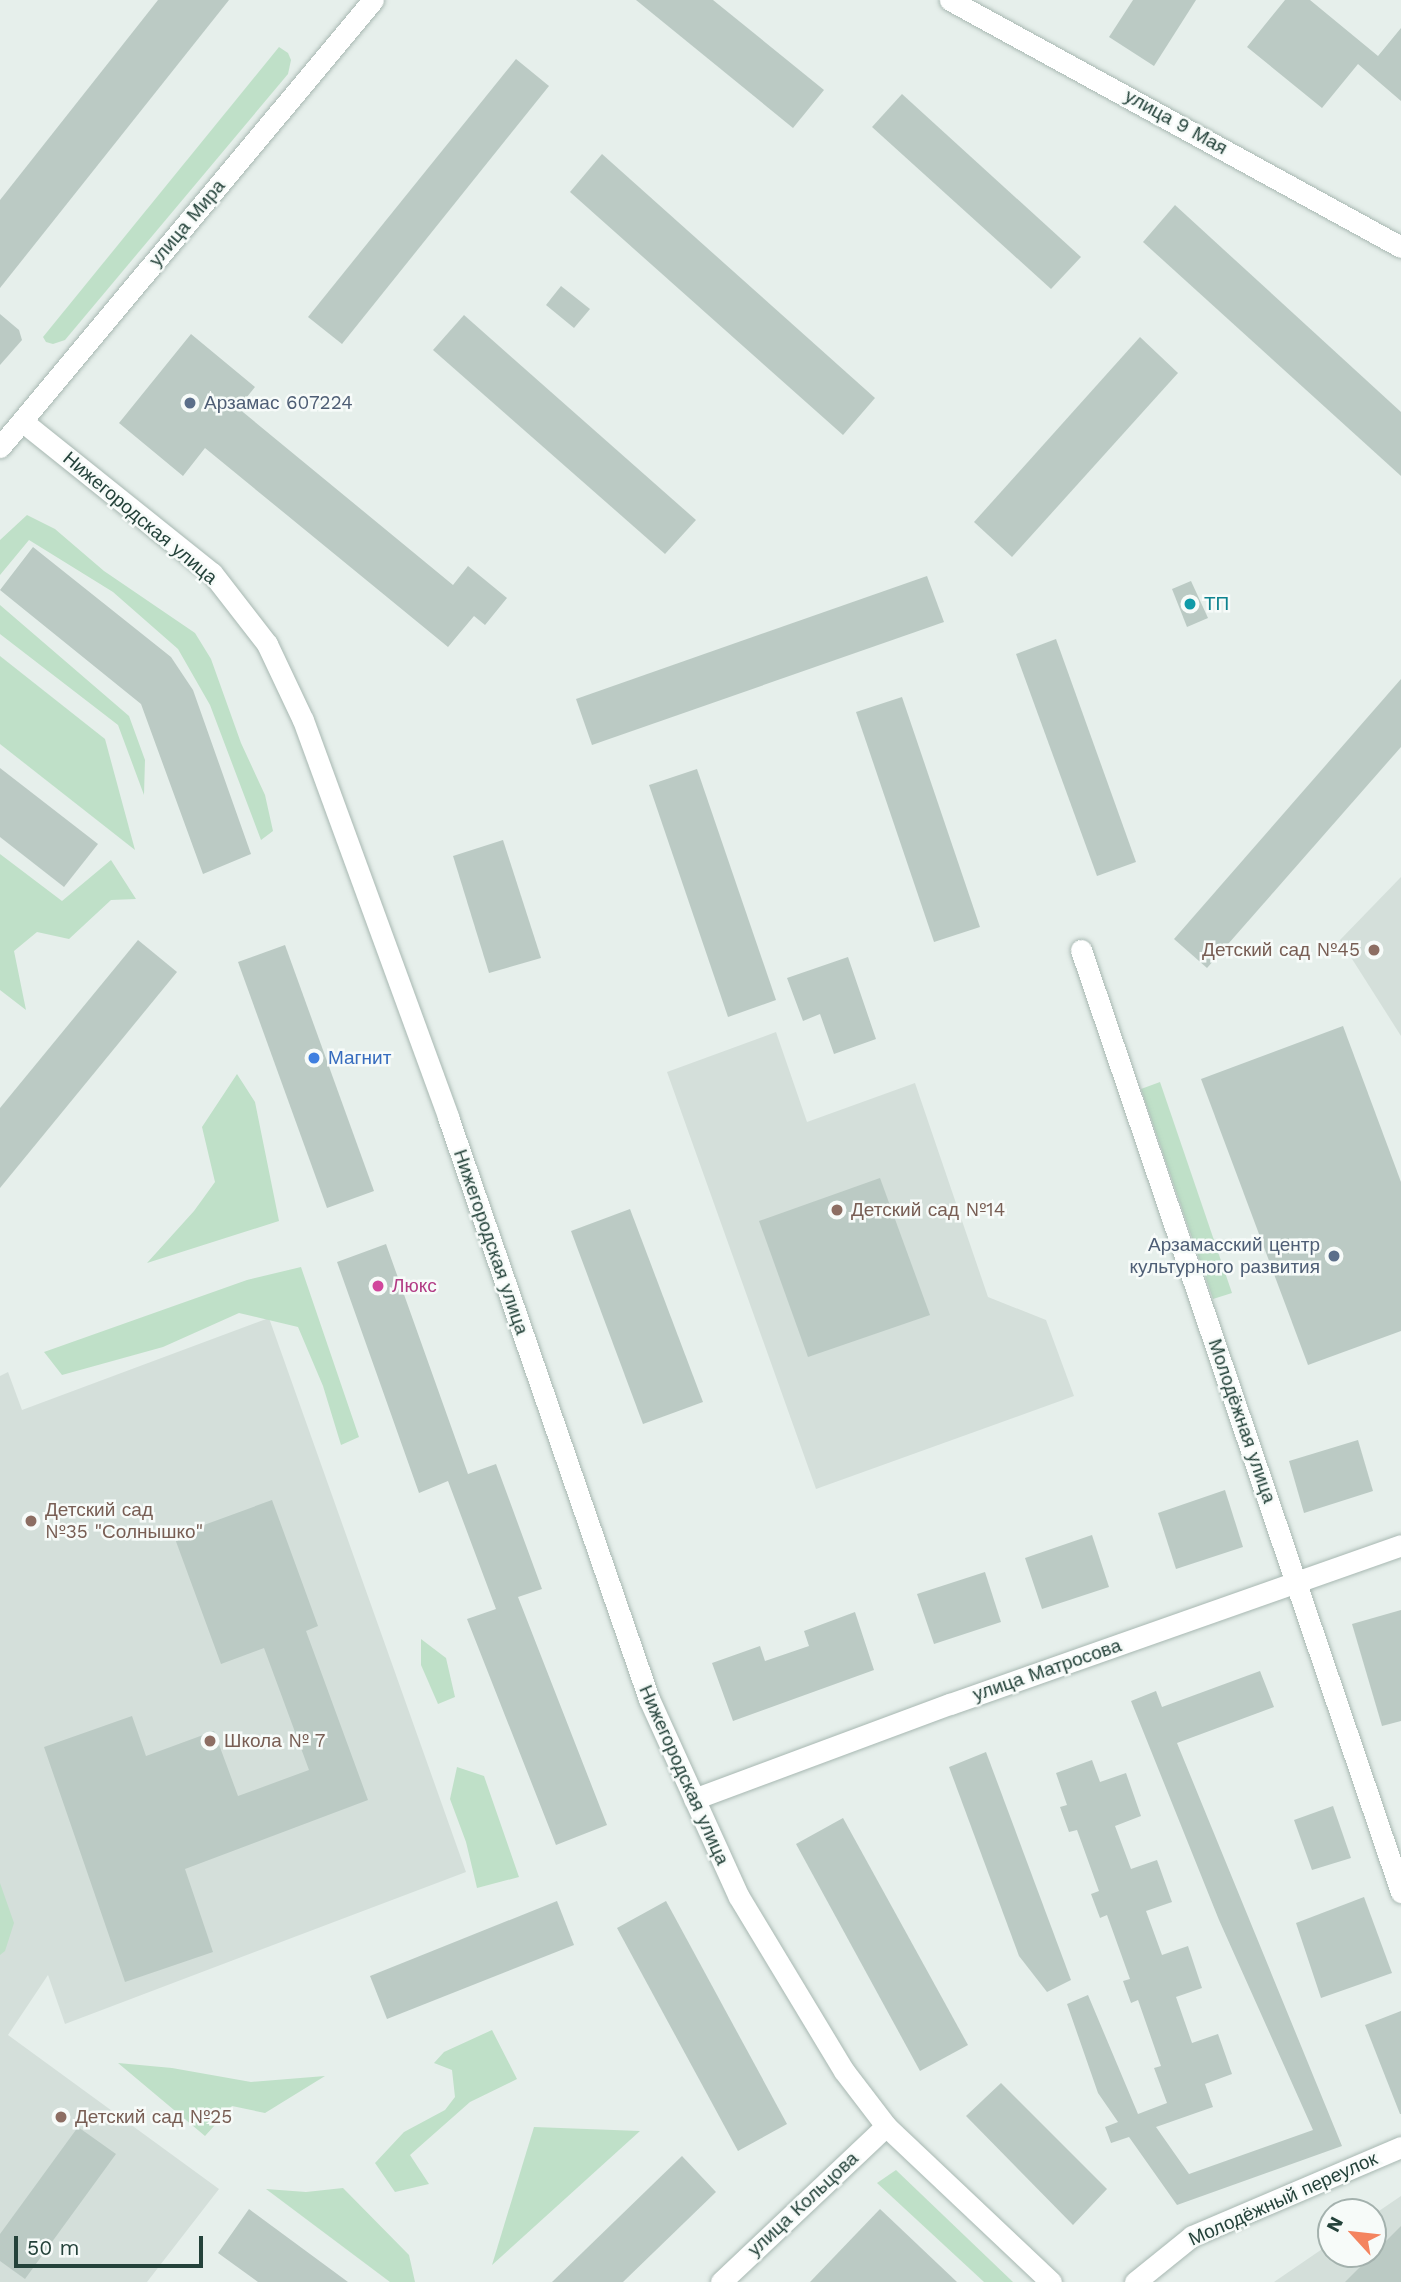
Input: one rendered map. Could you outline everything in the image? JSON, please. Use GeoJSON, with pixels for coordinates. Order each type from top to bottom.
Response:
{"type":"FeatureCollection","features":[{"type":"Feature","properties":{"kind":"street","name":"улица Мира"},"geometry":{"type":"LineString","coordinates":[[0,447],[373,0]]}},
{"type":"Feature","properties":{"kind":"street","name":"улица 9 Мая"},"geometry":{"type":"LineString","coordinates":[[950,0],[1401,247]]}},
{"type":"Feature","properties":{"kind":"street","name":"Нижегородская улица"},"geometry":{"type":"LineString","coordinates":[[22,421],[212,573],[267,643],[303,720],[448,1117],[649,1699],[738,1897],[844,2071],[886,2126],[1051,2282]]}},
{"type":"Feature","properties":{"kind":"street","name":"Молодёжная улица"},"geometry":{"type":"LineString","coordinates":[[1082,950],[1401,1892]]}},
{"type":"Feature","properties":{"kind":"street","name":"улица Матросова"},"geometry":{"type":"LineString","coordinates":[[694,1799],[950,1704],[1401,1545]]}},
{"type":"Feature","properties":{"kind":"street","name":"улица Кольцова"},"geometry":{"type":"LineString","coordinates":[[721,2282],[886,2126]]}},
{"type":"Feature","properties":{"kind":"street","name":"Молодёжный переулок"},"geometry":{"type":"LineString","coordinates":[[1135,2282],[1192,2236],[1401,2147]]}},
{"type":"Feature","properties":{"kind":"shaded area","name":"Детский сад №45"},"geometry":{"type":"Polygon","coordinates":[[[1401,877],[1401,1036],[1340,940],[1401,877]]]}},
{"type":"Feature","properties":{"kind":"shaded area","name":"Детский сад №14"},"geometry":{"type":"Polygon","coordinates":[[[776,1032],[807,1122],[915,1083],[988,1297],[1046,1320],[1074,1396],[816,1489],[667,1072],[776,1032]]]}},
{"type":"Feature","properties":{"kind":"shaded area","name":"Школа № 7"},"geometry":{"type":"Polygon","coordinates":[[[269,1318],[466,1872],[65,2024],[48,1975],[8,2035],[219,2189],[147,2282],[0,2282],[0,1376],[8,1372],[22,1410],[269,1318]]]}},
{"type":"Feature","properties":{"kind":"shaded area"},"geometry":{"type":"Polygon","coordinates":[[[1401,2196],[1401,2282],[1274,2282],[1317,2253],[1317,2268],[1387,2268],[1387,2206],[1401,2196]]]}},
{"type":"Feature","properties":{"kind":"green space"},"geometry":{"type":"Polygon","coordinates":[[[279,47],[288,53],[291,60],[288,74],[65,340],[53,344],[46,342],[43,337],[279,47]]]}},
{"type":"Feature","properties":{"kind":"green space"},"geometry":{"type":"Polygon","coordinates":[[[27,515],[55,529],[104,571],[195,633],[211,659],[241,743],[265,795],[273,831],[261,840],[210,705],[178,649],[113,592],[29,540],[0,575],[0,540],[27,515]]]}},
{"type":"Feature","properties":{"kind":"green space"},"geometry":{"type":"Polygon","coordinates":[[[0,605],[129,716],[145,760],[144,795],[118,725],[0,634],[0,605]]]}},
{"type":"Feature","properties":{"kind":"green space"},"geometry":{"type":"Polygon","coordinates":[[[0,656],[105,739],[135,850],[0,744],[0,656]]]}},
{"type":"Feature","properties":{"kind":"green space"},"geometry":{"type":"Polygon","coordinates":[[[0,854],[62,901],[111,860],[136,899],[111,900],[69,939],[37,932],[14,951],[26,1010],[0,990],[0,854]]]}},
{"type":"Feature","properties":{"kind":"green space"},"geometry":{"type":"Polygon","coordinates":[[[237,1074],[255,1102],[279,1221],[147,1263],[194,1211],[215,1182],[202,1127],[237,1074]]]}},
{"type":"Feature","properties":{"kind":"green space"},"geometry":{"type":"Polygon","coordinates":[[[1160,1082],[1232,1293],[1213,1299],[1141,1089],[1160,1082]]]}},
{"type":"Feature","properties":{"kind":"green space"},"geometry":{"type":"Polygon","coordinates":[[[301,1267],[359,1437],[341,1445],[323,1386],[298,1327],[239,1313],[163,1347],[62,1375],[44,1352],[247,1280],[301,1267]]]}},
{"type":"Feature","properties":{"kind":"green space"},"geometry":{"type":"Polygon","coordinates":[[[421,1639],[446,1658],[455,1697],[438,1704],[421,1665],[421,1639]]]}},
{"type":"Feature","properties":{"kind":"green space"},"geometry":{"type":"Polygon","coordinates":[[[457,1767],[484,1776],[519,1877],[477,1888],[466,1842],[450,1799],[457,1767]]]}},
{"type":"Feature","properties":{"kind":"green space"},"geometry":{"type":"Polygon","coordinates":[[[0,1883],[14,1923],[5,1951],[0,1955],[0,1883]]]}},
{"type":"Feature","properties":{"kind":"green space"},"geometry":{"type":"Polygon","coordinates":[[[492,2030],[517,2079],[470,2102],[410,2155],[429,2184],[395,2192],[375,2163],[404,2132],[445,2110],[455,2097],[452,2070],[434,2063],[444,2052],[492,2030]]]}},
{"type":"Feature","properties":{"kind":"green space"},"geometry":{"type":"Polygon","coordinates":[[[118,2063],[172,2068],[251,2082],[325,2076],[265,2113],[232,2106],[205,2136],[118,2063]]]}},
{"type":"Feature","properties":{"kind":"green space"},"geometry":{"type":"Polygon","coordinates":[[[534,2127],[640,2131],[492,2265],[534,2127]]]}},
{"type":"Feature","properties":{"kind":"green space"},"geometry":{"type":"Polygon","coordinates":[[[896,2170],[1013,2282],[984,2282],[877,2183],[896,2170]]]}},
{"type":"Feature","properties":{"kind":"green space"},"geometry":{"type":"Polygon","coordinates":[[[343,2188],[409,2255],[415,2282],[390,2282],[266,2189],[306,2192],[343,2188]]]}},
{"type":"Feature","properties":{"kind":"building"},"geometry":{"type":"Polygon","coordinates":[[[158,0],[229,0],[0,288],[0,200],[158,0]]]}},
{"type":"Feature","properties":{"kind":"building"},"geometry":{"type":"Polygon","coordinates":[[[636,0],[713,0],[824,90],[793,128],[636,0]]]}},
{"type":"Feature","properties":{"kind":"building"},"geometry":{"type":"Polygon","coordinates":[[[1133,0],[1196,0],[1154,66],[1109,37],[1133,0]]]}},
{"type":"Feature","properties":{"kind":"building"},"geometry":{"type":"Polygon","coordinates":[[[1285,0],[1310,0],[1378,56],[1401,28],[1401,101],[1358,64],[1322,108],[1247,47],[1285,0]]]}},
{"type":"Feature","properties":{"kind":"building"},"geometry":{"type":"Polygon","coordinates":[[[516,59],[549,86],[342,344],[308,317],[516,59]]]}},
{"type":"Feature","properties":{"kind":"building"},"geometry":{"type":"Polygon","coordinates":[[[902,94],[1081,257],[1051,289],[872,127],[902,94]]]}},
{"type":"Feature","properties":{"kind":"building"},"geometry":{"type":"Polygon","coordinates":[[[602,154],[875,398],[843,435],[570,192],[602,154]]]}},
{"type":"Feature","properties":{"kind":"building"},"geometry":{"type":"Polygon","coordinates":[[[1175,205],[1401,412],[1401,476],[1143,242],[1175,205]]]}},
{"type":"Feature","properties":{"kind":"building"},"geometry":{"type":"Polygon","coordinates":[[[561,286],[590,309],[574,328],[546,305],[561,286]]]}},
{"type":"Feature","properties":{"kind":"building"},"geometry":{"type":"Polygon","coordinates":[[[0,314],[19,330],[22,340],[0,365],[0,314]]]}},
{"type":"Feature","properties":{"kind":"building"},"geometry":{"type":"Polygon","coordinates":[[[464,315],[696,520],[665,554],[433,350],[464,315]]]}},
{"type":"Feature","properties":{"kind":"building"},"geometry":{"type":"Polygon","coordinates":[[[191,334],[255,387],[238,408],[453,585],[468,566],[507,598],[485,625],[474,616],[448,647],[205,448],[183,476],[119,423],[191,334]]]}},
{"type":"Feature","properties":{"kind":"building"},"geometry":{"type":"Polygon","coordinates":[[[1140,337],[1178,373],[1012,557],[974,522],[1140,337]]]}},
{"type":"Feature","properties":{"kind":"building"},"geometry":{"type":"Polygon","coordinates":[[[33,547],[171,657],[193,690],[251,854],[203,874],[141,704],[0,590],[33,547]]]}},
{"type":"Feature","properties":{"kind":"building"},"geometry":{"type":"Polygon","coordinates":[[[927,576],[944,622],[592,745],[576,699],[927,576]]]}},
{"type":"Feature","properties":{"kind":"building","name":"ТП"},"geometry":{"type":"Polygon","coordinates":[[[1191,581],[1208,618],[1187,627],[1172,589],[1191,581]]]}},
{"type":"Feature","properties":{"kind":"building"},"geometry":{"type":"Polygon","coordinates":[[[1056,639],[1136,862],[1097,876],[1016,654],[1056,639]]]}},
{"type":"Feature","properties":{"kind":"building"},"geometry":{"type":"Polygon","coordinates":[[[1401,679],[1401,747],[1207,968],[1174,939],[1401,679]]]}},
{"type":"Feature","properties":{"kind":"building"},"geometry":{"type":"Polygon","coordinates":[[[902,697],[980,927],[934,942],[856,712],[902,697]]]}},
{"type":"Feature","properties":{"kind":"building"},"geometry":{"type":"Polygon","coordinates":[[[0,768],[98,844],[64,887],[0,837],[0,768]]]}},
{"type":"Feature","properties":{"kind":"building"},"geometry":{"type":"Polygon","coordinates":[[[697,769],[776,1000],[728,1017],[649,785],[697,769]]]}},
{"type":"Feature","properties":{"kind":"building"},"geometry":{"type":"Polygon","coordinates":[[[503,840],[541,958],[489,973],[453,856],[503,840]]]}},
{"type":"Feature","properties":{"kind":"building"},"geometry":{"type":"Polygon","coordinates":[[[138,940],[177,972],[0,1188],[0,1108],[138,940]]]}},
{"type":"Feature","properties":{"kind":"building"},"geometry":{"type":"Polygon","coordinates":[[[285,945],[374,1191],[327,1208],[238,962],[285,945]]]}},
{"type":"Feature","properties":{"kind":"building"},"geometry":{"type":"Polygon","coordinates":[[[848,957],[876,1039],[834,1054],[820,1014],[803,1021],[787,978],[848,957]]]}},
{"type":"Feature","properties":{"kind":"building","name":"Арзамасский центр культурного развития"},"geometry":{"type":"Polygon","coordinates":[[[1343,1026],[1401,1182],[1401,1331],[1308,1365],[1201,1079],[1343,1026]]]}},
{"type":"Feature","properties":{"kind":"building"},"geometry":{"type":"Polygon","coordinates":[[[880,1178],[930,1315],[808,1357],[759,1221],[880,1178]]]}},
{"type":"Feature","properties":{"kind":"building"},"geometry":{"type":"Polygon","coordinates":[[[630,1209],[703,1402],[643,1424],[571,1231],[630,1209]]]}},
{"type":"Feature","properties":{"kind":"building"},"geometry":{"type":"Polygon","coordinates":[[[386,1244],[468,1474],[496,1464],[542,1589],[518,1597],[607,1825],[556,1845],[467,1619],[496,1609],[448,1481],[419,1493],[337,1262],[386,1244]]]}},
{"type":"Feature","properties":{"kind":"building"},"geometry":{"type":"Polygon","coordinates":[[[1358,1440],[1373,1491],[1304,1513],[1289,1461],[1358,1440]]]}},
{"type":"Feature","properties":{"kind":"building"},"geometry":{"type":"Polygon","coordinates":[[[1225,1490],[1243,1547],[1176,1569],[1158,1513],[1225,1490]]]}},
{"type":"Feature","properties":{"kind":"building"},"geometry":{"type":"Polygon","coordinates":[[[272,1500],[318,1626],[306,1631],[368,1800],[185,1869],[213,1952],[125,1982],[44,1747],[132,1716],[146,1756],[214,1731],[238,1796],[309,1770],[264,1648],[221,1664],[174,1536],[272,1500]]]}},
{"type":"Feature","properties":{"kind":"building"},"geometry":{"type":"Polygon","coordinates":[[[1092,1535],[1109,1587],[1042,1609],[1025,1558],[1092,1535]]]}},
{"type":"Feature","properties":{"kind":"building"},"geometry":{"type":"Polygon","coordinates":[[[985,1572],[1001,1622],[934,1644],[917,1594],[985,1572]]]}},
{"type":"Feature","properties":{"kind":"building"},"geometry":{"type":"Polygon","coordinates":[[[1401,1610],[1401,1721],[1382,1726],[1352,1624],[1401,1610]]]}},
{"type":"Feature","properties":{"kind":"building"},"geometry":{"type":"Polygon","coordinates":[[[855,1612],[874,1670],[733,1721],[712,1663],[760,1646],[765,1661],[809,1646],[804,1631],[855,1612]]]}},
{"type":"Feature","properties":{"kind":"building"},"geometry":{"type":"Polygon","coordinates":[[[1260,1671],[1274,1707],[1177,1743],[1342,2146],[1177,2205],[1129,2137],[1111,2143],[1105,2127],[1118,2122],[1098,2093],[1067,2004],[1088,1995],[1138,2114],[1167,2103],[1154,2068],[1161,2066],[1138,2000],[1131,2003],[1123,1981],[1130,1979],[1107,1915],[1100,1918],[1091,1894],[1099,1891],[1077,1830],[1069,1832],[1060,1807],[1067,1805],[1056,1773],[1092,1760],[1100,1782],[1126,1773],[1141,1816],[1115,1826],[1131,1869],[1157,1860],[1172,1902],[1146,1911],[1162,1955],[1188,1946],[1202,1988],[1176,1997],[1192,2043],[1218,2034],[1232,2074],[1205,2084],[1213,2107],[1156,2127],[1189,2174],[1313,2130],[1219,1920],[1131,1701],[1156,1691],[1162,1707],[1260,1671]]]}},
{"type":"Feature","properties":{"kind":"building"},"geometry":{"type":"Polygon","coordinates":[[[986,1752],[1071,1980],[1047,1992],[1019,1956],[949,1767],[986,1752]]]}},
{"type":"Feature","properties":{"kind":"building"},"geometry":{"type":"Polygon","coordinates":[[[1333,1806],[1351,1858],[1312,1870],[1294,1820],[1333,1806]]]}},
{"type":"Feature","properties":{"kind":"building"},"geometry":{"type":"Polygon","coordinates":[[[843,1818],[968,2045],[920,2071],[796,1844],[843,1818]]]}},
{"type":"Feature","properties":{"kind":"building"},"geometry":{"type":"Polygon","coordinates":[[[1364,1897],[1392,1973],[1321,1998],[1296,1923],[1364,1897]]]}},
{"type":"Feature","properties":{"kind":"building"},"geometry":{"type":"Polygon","coordinates":[[[557,1901],[574,1945],[387,2019],[370,1976],[557,1901]]]}},
{"type":"Feature","properties":{"kind":"building"},"geometry":{"type":"Polygon","coordinates":[[[666,1901],[787,2124],[738,2151],[617,1928],[666,1901]]]}},
{"type":"Feature","properties":{"kind":"building"},"geometry":{"type":"Polygon","coordinates":[[[1401,2011],[1401,2114],[1400,2114],[1365,2025],[1401,2011]]]}},
{"type":"Feature","properties":{"kind":"building"},"geometry":{"type":"Polygon","coordinates":[[[1001,2083],[1107,2189],[1073,2225],[966,2116],[1001,2083]]]}},
{"type":"Feature","properties":{"kind":"building"},"geometry":{"type":"Polygon","coordinates":[[[78,2127],[116,2154],[25,2279],[0,2261],[0,2234],[78,2127]]]}},
{"type":"Feature","properties":{"kind":"building"},"geometry":{"type":"Polygon","coordinates":[[[682,2156],[716,2192],[623,2282],[552,2282],[682,2156]]]}},
{"type":"Feature","properties":{"kind":"building"},"geometry":{"type":"Polygon","coordinates":[[[249,2209],[348,2282],[258,2282],[218,2253],[249,2209]]]}},
{"type":"Feature","properties":{"kind":"building"},"geometry":{"type":"Polygon","coordinates":[[[880,2209],[957,2282],[810,2282],[880,2209]]]}},
{"type":"Feature","properties":{"kind":"building"},"geometry":{"type":"Polygon","coordinates":[[[1401,2226],[1401,2282],[1345,2282],[1359,2268],[1387,2268],[1387,2240],[1401,2226]]]}},
{"type":"Feature","properties":{"kind":"place","name":"Арзамас 607224"},"geometry":{"type":"Point","coordinates":[190,403]}},
{"type":"Feature","properties":{"kind":"place","name":"ТП"},"geometry":{"type":"Point","coordinates":[1190,604]}},
{"type":"Feature","properties":{"kind":"place","name":"Детский сад №45"},"geometry":{"type":"Point","coordinates":[1374,950]}},
{"type":"Feature","properties":{"kind":"place","name":"Магнит"},"geometry":{"type":"Point","coordinates":[314,1058]}},
{"type":"Feature","properties":{"kind":"place","name":"Детский сад №14"},"geometry":{"type":"Point","coordinates":[837,1210]}},
{"type":"Feature","properties":{"kind":"place","name":"Арзамасский центр культурного развития"},"geometry":{"type":"Point","coordinates":[1334,1256]}},
{"type":"Feature","properties":{"kind":"place","name":"Люкс"},"geometry":{"type":"Point","coordinates":[378,1286]}},
{"type":"Feature","properties":{"kind":"place","name":"Детский сад №35 \"Солнышко\""},"geometry":{"type":"Point","coordinates":[31,1521]}},
{"type":"Feature","properties":{"kind":"place","name":"Школа № 7"},"geometry":{"type":"Point","coordinates":[210,1741]}},
{"type":"Feature","properties":{"kind":"place","name":"Детский сад №25"},"geometry":{"type":"Point","coordinates":[61,2117]}}]}
